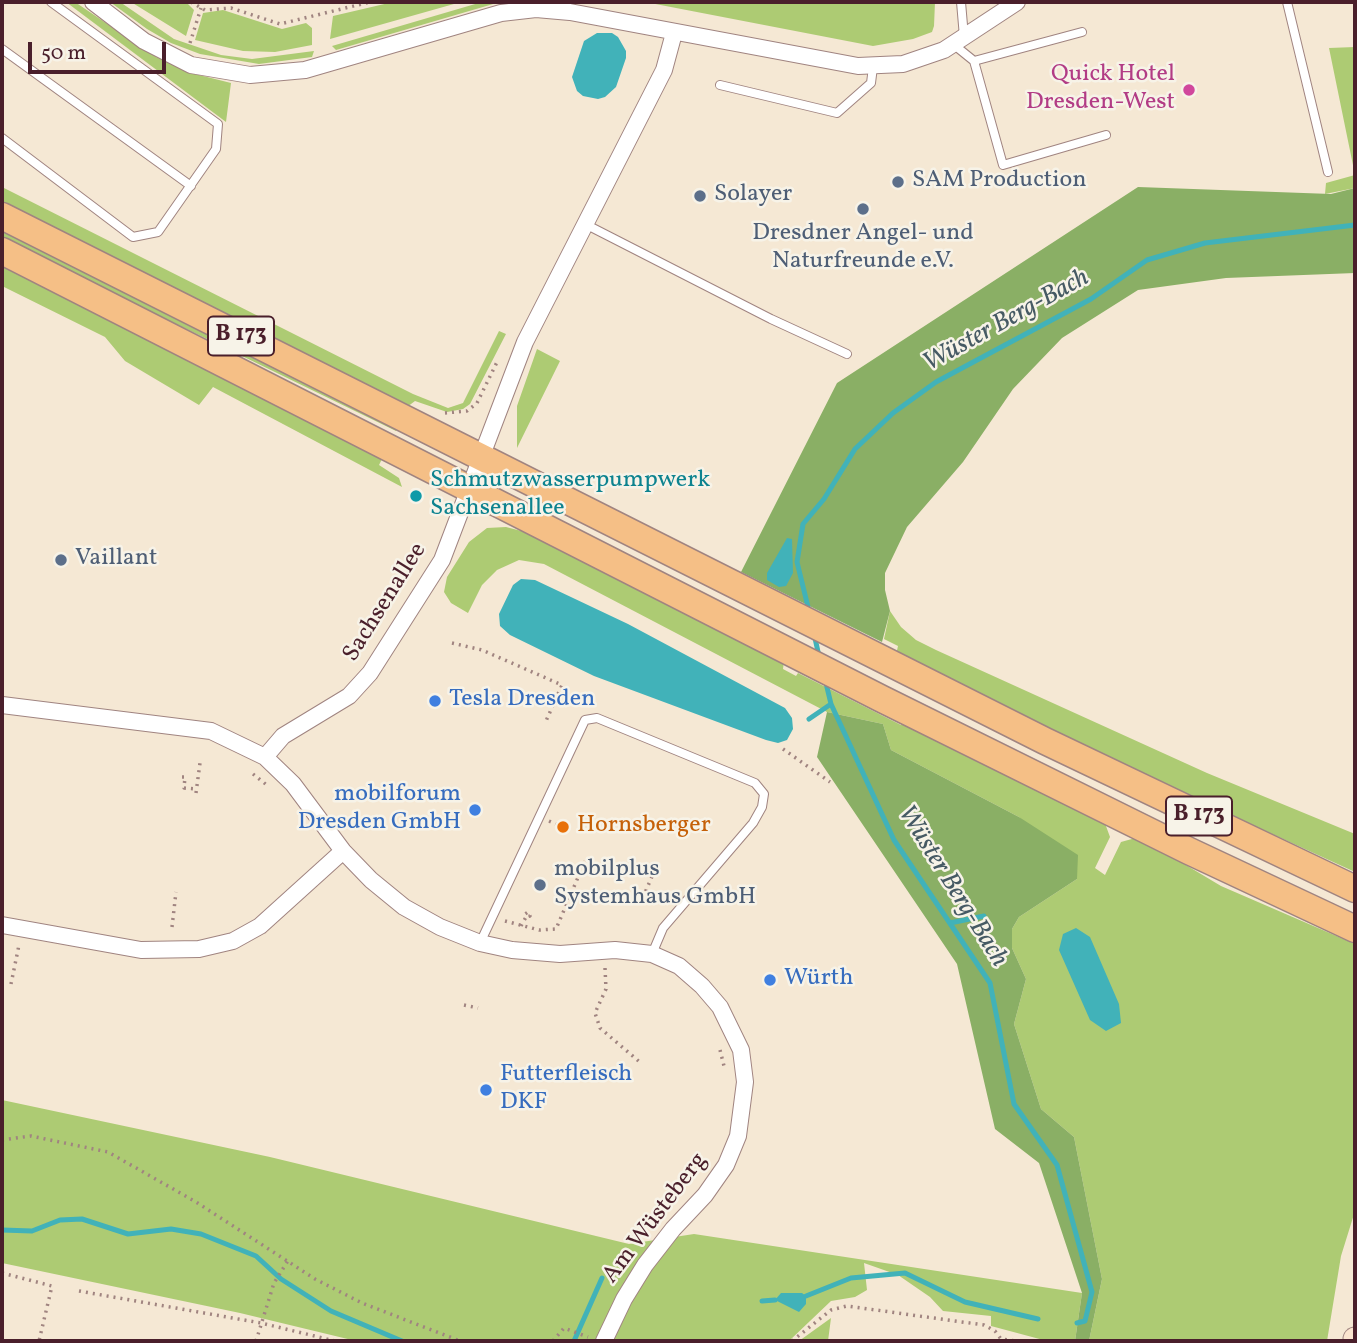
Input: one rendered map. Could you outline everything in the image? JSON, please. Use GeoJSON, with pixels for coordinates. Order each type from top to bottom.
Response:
{"type":"FeatureCollection","features":[{"type":"Feature","properties":{"kind":"main road","name":"B 173"},"geometry":{"type":"LineString","coordinates":[[2,216],[1194,814],[1355,889]]}},
{"type":"Feature","properties":{"kind":"main road","name":"B 173"},"geometry":{"type":"LineString","coordinates":[[2,251],[881,699],[1178,846],[1355,929]]}},
{"type":"Feature","properties":{"kind":"street"},"geometry":{"type":"LineString","coordinates":[[93,2],[144,41],[191,65],[250,75],[305,70],[501,13],[536,9],[570,12],[873,67],[903,64],[958,41],[1017,2]]}},
{"type":"Feature","properties":{"kind":"street","name":"Sachsenallee"},"geometry":{"type":"LineString","coordinates":[[265,757],[282,736],[349,696],[370,673],[442,560],[525,342],[664,69],[674,33]]}},
{"type":"Feature","properties":{"kind":"street"},"geometry":{"type":"LineString","coordinates":[[2,705],[211,731],[265,757]]}},
{"type":"Feature","properties":{"kind":"street","name":"Am Wüsteberg"},"geometry":{"type":"LineString","coordinates":[[265,757],[293,784],[343,851],[404,907],[440,927],[480,943],[543,954],[615,950],[652,954],[679,966],[720,1007],[741,1050],[745,1082],[738,1136],[726,1165],[705,1195],[673,1229],[645,1265],[624,1299],[604,1341]]}},
{"type":"Feature","properties":{"kind":"street"},"geometry":{"type":"LineString","coordinates":[[2,925],[141,950],[199,949],[233,941],[260,926],[343,851]]}},
{"type":"Feature","properties":{"kind":"lane"},"geometry":{"type":"LineString","coordinates":[[2,138],[132,237],[159,232],[216,149],[218,124],[51,2]]}},
{"type":"Feature","properties":{"kind":"lane"},"geometry":{"type":"LineString","coordinates":[[961,2],[958,41],[974,61],[1003,165],[1106,135]]}},
{"type":"Feature","properties":{"kind":"lane"},"geometry":{"type":"LineString","coordinates":[[1287,2],[1328,172]]}},
{"type":"Feature","properties":{"kind":"lane"},"geometry":{"type":"LineString","coordinates":[[974,61],[1082,32]]}},
{"type":"Feature","properties":{"kind":"lane"},"geometry":{"type":"LineString","coordinates":[[2,49],[191,186]]}},
{"type":"Feature","properties":{"kind":"lane"},"geometry":{"type":"LineString","coordinates":[[720,85],[837,113],[871,83],[873,67]]}},
{"type":"Feature","properties":{"kind":"lane"},"geometry":{"type":"LineString","coordinates":[[586,223],[771,319],[847,354]]}},
{"type":"Feature","properties":{"kind":"lane"},"geometry":{"type":"LineString","coordinates":[[480,943],[585,720],[597,718],[755,783],[764,794],[753,822],[663,928],[652,954]]}},
{"type":"Feature","properties":{"kind":"path"},"geometry":{"type":"LineString","coordinates":[[191,2],[201,8],[231,8],[281,24],[370,2]]}},
{"type":"Feature","properties":{"kind":"path"},"geometry":{"type":"LineString","coordinates":[[190,43],[201,8]]}},
{"type":"Feature","properties":{"kind":"path"},"geometry":{"type":"LineString","coordinates":[[434,411],[454,414],[467,411],[477,403],[501,354]]}},
{"type":"Feature","properties":{"kind":"path"},"geometry":{"type":"LineString","coordinates":[[452,643],[482,650],[562,685],[546,722]]}},
{"type":"Feature","properties":{"kind":"path"},"geometry":{"type":"LineString","coordinates":[[783,749],[830,782]]}},
{"type":"Feature","properties":{"kind":"path"},"geometry":{"type":"LineString","coordinates":[[182,776],[186,777],[184,788],[196,791],[200,763]]}},
{"type":"Feature","properties":{"kind":"path"},"geometry":{"type":"LineString","coordinates":[[556,824],[563,827]]}},
{"type":"Feature","properties":{"kind":"path"},"geometry":{"type":"LineString","coordinates":[[492,914],[521,926],[539,930],[556,929],[585,860]]}},
{"type":"Feature","properties":{"kind":"path"},"geometry":{"type":"LineString","coordinates":[[640,904],[652,869]]}},
{"type":"Feature","properties":{"kind":"path"},"geometry":{"type":"LineString","coordinates":[[172,927],[176,892]]}},
{"type":"Feature","properties":{"kind":"path"},"geometry":{"type":"LineString","coordinates":[[521,926],[528,913]]}},
{"type":"Feature","properties":{"kind":"path"},"geometry":{"type":"LineString","coordinates":[[11,984],[19,945]]}},
{"type":"Feature","properties":{"kind":"path"},"geometry":{"type":"LineString","coordinates":[[593,969],[615,967]]}},
{"type":"Feature","properties":{"kind":"path"},"geometry":{"type":"LineString","coordinates":[[605,968],[606,989],[595,1013],[600,1028],[642,1064]]}},
{"type":"Feature","properties":{"kind":"path"},"geometry":{"type":"LineString","coordinates":[[464,1005],[478,1008]]}},
{"type":"Feature","properties":{"kind":"path"},"geometry":{"type":"LineString","coordinates":[[716,1041],[725,1070]]}},
{"type":"Feature","properties":{"kind":"path"},"geometry":{"type":"LineString","coordinates":[[486,1090],[493,1092]]}},
{"type":"Feature","properties":{"kind":"path"},"geometry":{"type":"LineString","coordinates":[[2,1140],[40,1137],[108,1152],[289,1259],[315,1279],[362,1303],[460,1341]]}},
{"type":"Feature","properties":{"kind":"path"},"geometry":{"type":"LineString","coordinates":[[256,1341],[274,1283],[289,1259]]}},
{"type":"Feature","properties":{"kind":"path"},"geometry":{"type":"LineString","coordinates":[[2,1273],[52,1286],[39,1341]]}},
{"type":"Feature","properties":{"kind":"path"},"geometry":{"type":"LineString","coordinates":[[79,1291],[261,1323],[335,1341]]}},
{"type":"Feature","properties":{"kind":"path"},"geometry":{"type":"LineString","coordinates":[[792,1341],[831,1310],[847,1306],[984,1325],[995,1331],[1001,1339],[1015,1341]]}},
{"type":"Feature","properties":{"kind":"path"},"geometry":{"type":"LineString","coordinates":[[552,1341],[558,1332],[568,1329],[584,1336]]}},
{"type":"Feature","properties":{"kind":"green space"},"geometry":{"type":"Polygon","coordinates":[[[66,2],[75,2],[156,57],[191,73],[231,83],[226,122],[66,2]]]}},
{"type":"Feature","properties":{"kind":"green space"},"geometry":{"type":"Polygon","coordinates":[[[110,2],[120,2],[174,39],[221,55],[252,59],[314,51],[312,57],[259,64],[200,54],[171,43],[110,2]]]}},
{"type":"Feature","properties":{"kind":"green space"},"geometry":{"type":"Polygon","coordinates":[[[131,2],[186,2],[194,10],[186,36],[131,2]]]}},
{"type":"Feature","properties":{"kind":"green space"},"geometry":{"type":"Polygon","coordinates":[[[393,2],[461,2],[330,39],[333,16],[393,2]]]}},
{"type":"Feature","properties":{"kind":"green space"},"geometry":{"type":"Polygon","coordinates":[[[482,2],[500,2],[336,50],[332,46],[482,2]]]}},
{"type":"Feature","properties":{"kind":"green space"},"geometry":{"type":"Polygon","coordinates":[[[645,2],[935,2],[932,32],[913,39],[873,46],[645,2]]]}},
{"type":"Feature","properties":{"kind":"green space"},"geometry":{"type":"Polygon","coordinates":[[[223,10],[282,29],[306,23],[312,28],[312,45],[275,52],[243,51],[195,40],[203,13],[223,10]]]}},
{"type":"Feature","properties":{"kind":"green space"},"geometry":{"type":"Polygon","coordinates":[[[1355,47],[1355,175],[1329,48],[1355,47]]]}},
{"type":"Feature","properties":{"kind":"green space"},"geometry":{"type":"Polygon","coordinates":[[[1355,175],[1355,188],[1325,194],[1326,183],[1355,175]]]}},
{"type":"Feature","properties":{"kind":"green space"},"geometry":{"type":"Polygon","coordinates":[[[2,187],[413,394],[448,408],[463,403],[499,331],[506,334],[470,404],[463,409],[447,412],[415,401],[407,407],[2,204],[2,187]]]}},
{"type":"Feature","properties":{"kind":"green space"},"geometry":{"type":"Polygon","coordinates":[[[1138,187],[1331,194],[1355,188],[1355,273],[1226,278],[1138,290],[1062,338],[1013,389],[963,462],[907,527],[885,573],[885,590],[890,611],[882,642],[741,572],[837,383],[1138,187]]]}},
{"type":"Feature","properties":{"kind":"green space"},"geometry":{"type":"Polygon","coordinates":[[[2,227],[399,426],[396,431],[2,239],[2,227]]]}},
{"type":"Feature","properties":{"kind":"green space"},"geometry":{"type":"Polygon","coordinates":[[[2,263],[383,457],[379,465],[399,478],[402,487],[213,387],[199,405],[125,361],[105,337],[2,286],[2,263]]]}},
{"type":"Feature","properties":{"kind":"green space"},"geometry":{"type":"Polygon","coordinates":[[[537,349],[560,361],[517,448],[517,406],[537,349]]]}},
{"type":"Feature","properties":{"kind":"green space"},"geometry":{"type":"Polygon","coordinates":[[[506,527],[529,533],[784,661],[783,669],[796,676],[798,673],[901,725],[904,721],[1103,818],[1110,837],[1095,868],[1105,875],[1121,842],[1139,837],[1221,886],[1355,944],[1355,1211],[1341,1256],[1327,1341],[1089,1341],[1102,1279],[1074,1137],[1041,1109],[1014,1024],[1026,979],[1012,948],[1012,929],[1019,917],[1077,879],[1019,817],[891,750],[883,724],[827,712],[544,564],[519,560],[497,570],[482,585],[468,613],[451,603],[444,592],[447,577],[469,542],[487,528],[506,527]]]}},
{"type":"Feature","properties":{"kind":"green space"},"geometry":{"type":"Polygon","coordinates":[[[890,611],[901,627],[916,640],[936,650],[1207,773],[1355,834],[1355,872],[1111,760],[896,655],[898,646],[884,639],[890,611]]]}},
{"type":"Feature","properties":{"kind":"green space"},"geometry":{"type":"Polygon","coordinates":[[[827,712],[883,724],[891,750],[1019,817],[1078,855],[1077,879],[1019,917],[1012,929],[1012,948],[1026,979],[1014,1024],[1041,1109],[1074,1137],[1102,1279],[1089,1341],[1075,1341],[1082,1293],[1039,1163],[995,1129],[957,964],[817,757],[827,712]]]}},
{"type":"Feature","properties":{"kind":"green space"},"geometry":{"type":"Polygon","coordinates":[[[2,1100],[270,1157],[629,1244],[694,1234],[1082,1293],[1075,1341],[1047,1341],[991,1326],[991,1316],[943,1311],[930,1297],[898,1275],[864,1263],[867,1290],[855,1297],[831,1301],[789,1341],[356,1341],[240,1313],[2,1263],[2,1100]]]}},
{"type":"Feature","properties":{"kind":"green space"},"geometry":{"type":"Polygon","coordinates":[[[831,1318],[828,1341],[799,1341],[831,1318]]]}},
{"type":"Feature","properties":{"kind":"water"},"geometry":{"type":"Polygon","coordinates":[[[597,33],[612,33],[618,37],[626,51],[616,87],[605,97],[598,99],[583,96],[577,91],[572,77],[584,41],[597,33]]]}},
{"type":"Feature","properties":{"kind":"water"},"geometry":{"type":"Polygon","coordinates":[[[787,538],[792,539],[793,573],[786,586],[779,587],[767,580],[767,573],[787,538]]]}},
{"type":"Feature","properties":{"kind":"water"},"geometry":{"type":"Polygon","coordinates":[[[521,579],[535,580],[628,624],[785,708],[792,718],[793,729],[787,740],[778,743],[766,740],[594,676],[510,635],[500,626],[499,614],[513,585],[521,579]]]}},
{"type":"Feature","properties":{"kind":"water"},"geometry":{"type":"Polygon","coordinates":[[[1076,928],[1090,937],[1119,1004],[1121,1023],[1106,1031],[1090,1020],[1059,950],[1063,934],[1076,928]]]}},
{"type":"Feature","properties":{"kind":"water"},"geometry":{"type":"Polygon","coordinates":[[[781,1293],[802,1293],[806,1296],[806,1304],[799,1312],[775,1300],[781,1293]]]}},
{"type":"Feature","properties":{"kind":"waterway","name":"Wüster Berg-Bach"},"geometry":{"type":"LineString","coordinates":[[809,611],[797,562],[803,524],[824,499],[855,449],[893,413],[936,382],[1091,299],[1147,260],[1205,243],[1355,225]]}},
{"type":"Feature","properties":{"kind":"waterway","name":"Wüster Berg-Bach"},"geometry":{"type":"LineString","coordinates":[[814,634],[819,656]]}},
{"type":"Feature","properties":{"kind":"waterway","name":"Wüster Berg-Bach"},"geometry":{"type":"LineString","coordinates":[[825,679],[831,704],[894,840],[990,983],[1014,1104],[1057,1165],[1092,1292],[1085,1321],[1077,1323]]}},
{"type":"Feature","properties":{"kind":"waterway"},"geometry":{"type":"LineString","coordinates":[[809,719],[831,704]]}},
{"type":"Feature","properties":{"kind":"waterway"},"geometry":{"type":"LineString","coordinates":[[950,923],[984,916]]}},
{"type":"Feature","properties":{"kind":"waterway","name":"Wüster Berg-Bach"},"geometry":{"type":"LineString","coordinates":[[2,1230],[32,1231],[60,1220],[82,1219],[128,1234],[171,1229],[201,1234],[256,1256],[281,1279],[331,1311],[402,1341]]}},
{"type":"Feature","properties":{"kind":"waterway","name":"Wüster Berg-Bach"},"geometry":{"type":"LineString","coordinates":[[806,1296],[851,1278],[905,1273],[965,1302],[1038,1319]]}},
{"type":"Feature","properties":{"kind":"waterway","name":"Wüster Berg-Bach"},"geometry":{"type":"LineString","coordinates":[[574,1341],[602,1278]]}},
{"type":"Feature","properties":{"kind":"waterway"},"geometry":{"type":"LineString","coordinates":[[762,1301],[775,1300]]}},
{"type":"Feature","properties":{"kind":"place","name":"Quick Hotel Dresden-West"},"geometry":{"type":"Point","coordinates":[1189,90]}},
{"type":"Feature","properties":{"kind":"place","name":"SAM Production"},"geometry":{"type":"Point","coordinates":[898,182]}},
{"type":"Feature","properties":{"kind":"place","name":"Solayer"},"geometry":{"type":"Point","coordinates":[700,196]}},
{"type":"Feature","properties":{"kind":"place","name":"Dresdner Angel- und Naturfreunde e.V."},"geometry":{"type":"Point","coordinates":[863,209]}},
{"type":"Feature","properties":{"kind":"place","name":"Schmutzwasserpumpwerk Sachsenallee"},"geometry":{"type":"Point","coordinates":[416,496]}},
{"type":"Feature","properties":{"kind":"place","name":"Vaillant"},"geometry":{"type":"Point","coordinates":[61,560]}},
{"type":"Feature","properties":{"kind":"place","name":"Tesla Dresden"},"geometry":{"type":"Point","coordinates":[435,701]}},
{"type":"Feature","properties":{"kind":"place","name":"mobilforum Dresden GmbH"},"geometry":{"type":"Point","coordinates":[475,810]}},
{"type":"Feature","properties":{"kind":"place","name":"Hornsberger"},"geometry":{"type":"Point","coordinates":[563,827]}},
{"type":"Feature","properties":{"kind":"place","name":"mobilplus Systemhaus GmbH"},"geometry":{"type":"Point","coordinates":[540,885]}},
{"type":"Feature","properties":{"kind":"place","name":"Würth"},"geometry":{"type":"Point","coordinates":[770,980]}},
{"type":"Feature","properties":{"kind":"place","name":"Futterfleisch DKF"},"geometry":{"type":"Point","coordinates":[486,1090]}}]}
